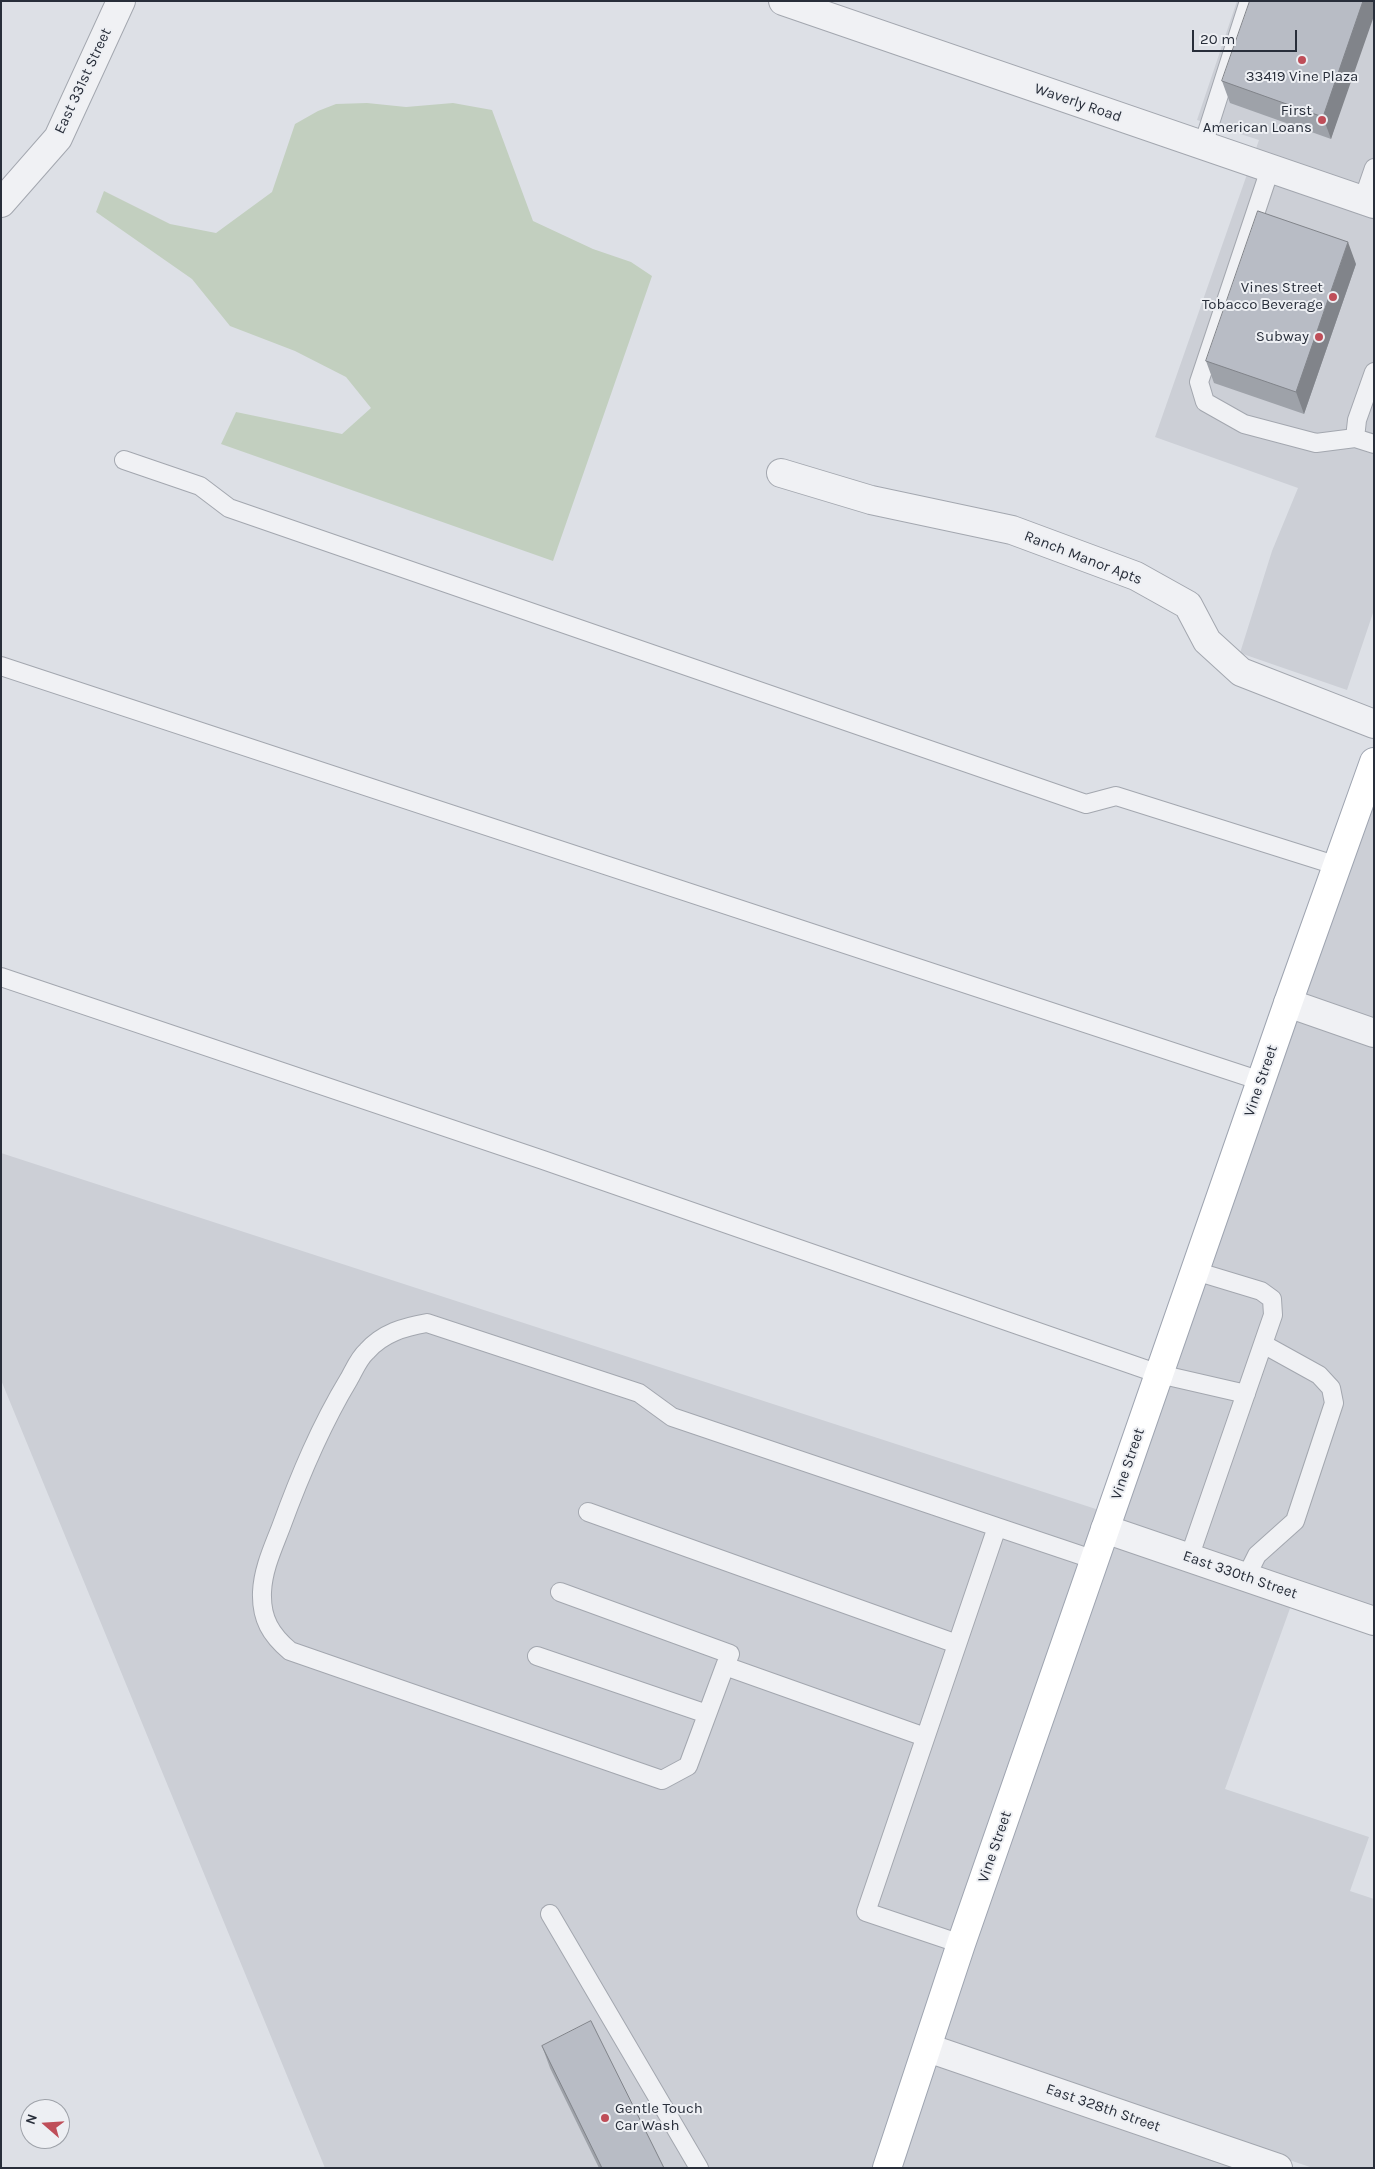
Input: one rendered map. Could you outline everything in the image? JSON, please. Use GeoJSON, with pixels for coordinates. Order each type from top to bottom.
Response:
{"type":"FeatureCollection","features":[{"type":"Feature","properties":{"kind":"main road","name":"Vine Street"},"geometry":{"type":"LineString","coordinates":[[887,2168],[961,1944],[1288,1003],[1374,762]]}},
{"type":"Feature","properties":{"kind":"street","name":"East 331st Street"},"geometry":{"type":"LineString","coordinates":[[1,203],[58,138],[121,1]]}},
{"type":"Feature","properties":{"kind":"street","name":"Waverly Road"},"geometry":{"type":"LineString","coordinates":[[783,1],[1368,202]]}},
{"type":"Feature","properties":{"kind":"street","name":"Ranch Manor Apts"},"geometry":{"type":"LineString","coordinates":[[781,473],[871,500],[1012,530],[1136,576],[1188,605],[1207,641],[1241,672],[1374,724]]}},
{"type":"Feature","properties":{"kind":"street"},"geometry":{"type":"LineString","coordinates":[[1288,1003],[1374,1033]]}},
{"type":"Feature","properties":{"kind":"street","name":"East 330th Street"},"geometry":{"type":"LineString","coordinates":[[1105,1529],[1374,1621]]}},
{"type":"Feature","properties":{"kind":"street","name":"East 328th Street"},"geometry":{"type":"LineString","coordinates":[[928,2048],[1278,2168]]}},
{"type":"Feature","properties":{"kind":"lane"},"geometry":{"type":"LineString","coordinates":[[1203,145],[1249,1]]}},
{"type":"Feature","properties":{"kind":"lane"},"geometry":{"type":"LineString","coordinates":[[1270,168],[1199,382],[1205,402],[1244,424],[1316,443],[1355,438],[1374,444]]}},
{"type":"Feature","properties":{"kind":"lane"},"geometry":{"type":"LineString","coordinates":[[1368,202],[1374,168]]}},
{"type":"Feature","properties":{"kind":"lane"},"geometry":{"type":"LineString","coordinates":[[1355,438],[1357,420],[1374,372]]}},
{"type":"Feature","properties":{"kind":"lane"},"geometry":{"type":"LineString","coordinates":[[124,460],[200,486],[229,508],[1086,804],[1116,796],[1338,866]]}},
{"type":"Feature","properties":{"kind":"lane"},"geometry":{"type":"LineString","coordinates":[[1,666],[1261,1081]]}},
{"type":"Feature","properties":{"kind":"lane"},"geometry":{"type":"LineString","coordinates":[[1,977],[544,1160],[1159,1374],[1246,1394]]}},
{"type":"Feature","properties":{"kind":"lane"},"geometry":{"type":"LineString","coordinates":[[1189,1558],[1273,1315],[1272,1299],[1261,1291],[1195,1271]]}},
{"type":"Feature","properties":{"kind":"lane"},"geometry":{"type":"LineString","coordinates":[[560,1592],[730,1654],[688,1766],[662,1780],[290,1650],[275,1638],[264,1618],[262,1594],[265,1571],[302,1469],[332,1407],[366,1351],[386,1335],[409,1326],[427,1323],[639,1393],[672,1417],[1095,1560]]}},
{"type":"Feature","properties":{"kind":"lane"},"geometry":{"type":"LineString","coordinates":[[1246,1578],[1257,1555],[1295,1521],[1334,1403],[1331,1388],[1318,1375],[1263,1344]]}},
{"type":"Feature","properties":{"kind":"lane"},"geometry":{"type":"LineString","coordinates":[[588,1512],[957,1644]]}},
{"type":"Feature","properties":{"kind":"lane"},"geometry":{"type":"LineString","coordinates":[[961,1944],[866,1912],[997,1527]]}},
{"type":"Feature","properties":{"kind":"lane"},"geometry":{"type":"LineString","coordinates":[[537,1656],[706,1714]]}},
{"type":"Feature","properties":{"kind":"lane"},"geometry":{"type":"LineString","coordinates":[[725,1666],[925,1737]]}},
{"type":"Feature","properties":{"kind":"lane"},"geometry":{"type":"LineString","coordinates":[[550,1914],[699,2168]]}},
{"type":"Feature","properties":{"kind":"shaded area"},"geometry":{"type":"Polygon","coordinates":[[[1237,1],[1374,1],[1374,610],[1347,690],[1240,653],[1272,551],[1298,488],[1155,437],[1259,140],[1197,120],[1237,1]]]}},
{"type":"Feature","properties":{"kind":"shaded area"},"geometry":{"type":"Polygon","coordinates":[[[1374,789],[1374,1024],[1300,999],[1374,789]]]}},
{"type":"Feature","properties":{"kind":"shaded area"},"geometry":{"type":"Polygon","coordinates":[[[1291,1011],[1374,1039],[1374,1615],[1116,1527],[1291,1011]]]}},
{"type":"Feature","properties":{"kind":"shaded area"},"geometry":{"type":"Polygon","coordinates":[[[1,1153],[1102,1511],[878,2168],[325,2168],[1,1380],[1,1153]]]}},
{"type":"Feature","properties":{"kind":"shaded area"},"geometry":{"type":"Polygon","coordinates":[[[1112,1538],[1293,1600],[1225,1789],[1369,1837],[1350,1891],[1374,1899],[1374,2168],[1313,2168],[940,2043],[1112,1538]]]}},
{"type":"Feature","properties":{"kind":"shaded area"},"geometry":{"type":"Polygon","coordinates":[[[934,2058],[1252,2168],[897,2168],[934,2058]]]}},
{"type":"Feature","properties":{"kind":"green space"},"geometry":{"type":"Polygon","coordinates":[[[367,103],[406,107],[453,103],[492,110],[533,221],[593,249],[631,262],[652,276],[553,561],[221,444],[236,412],[342,434],[371,408],[346,377],[295,351],[230,326],[192,279],[96,212],[104,191],[170,224],[216,233],[272,192],[295,124],[318,111],[336,104],[367,103]]]}},
{"type":"Feature","properties":{"kind":"building","name":"33419 Vine Plaza"},"geometry":{"type":"Polygon","coordinates":[[[1250,1],[1363,1],[1323,117],[1222,81],[1250,1]]]}},
{"type":"Feature","properties":{"kind":"building"},"geometry":{"type":"Polygon","coordinates":[[[1258,211],[1348,242],[1296,392],[1206,361],[1258,211]]]}},
{"type":"Feature","properties":{"kind":"building","name":"Gentle Touch Car Wash"},"geometry":{"type":"Polygon","coordinates":[[[591,2021],[664,2168],[602,2168],[542,2046],[591,2021]]]}},
{"type":"Feature","properties":{"kind":"place","name":"33419 Vine Plaza"},"geometry":{"type":"Point","coordinates":[1302,60]}},
{"type":"Feature","properties":{"kind":"place","name":"First American Loans"},"geometry":{"type":"Point","coordinates":[1322,120]}},
{"type":"Feature","properties":{"kind":"place","name":"Vines Street Tobacco Beverage"},"geometry":{"type":"Point","coordinates":[1333,297]}},
{"type":"Feature","properties":{"kind":"place","name":"Subway"},"geometry":{"type":"Point","coordinates":[1319,337]}},
{"type":"Feature","properties":{"kind":"place","name":"Gentle Touch Car Wash"},"geometry":{"type":"Point","coordinates":[605,2118]}}]}
